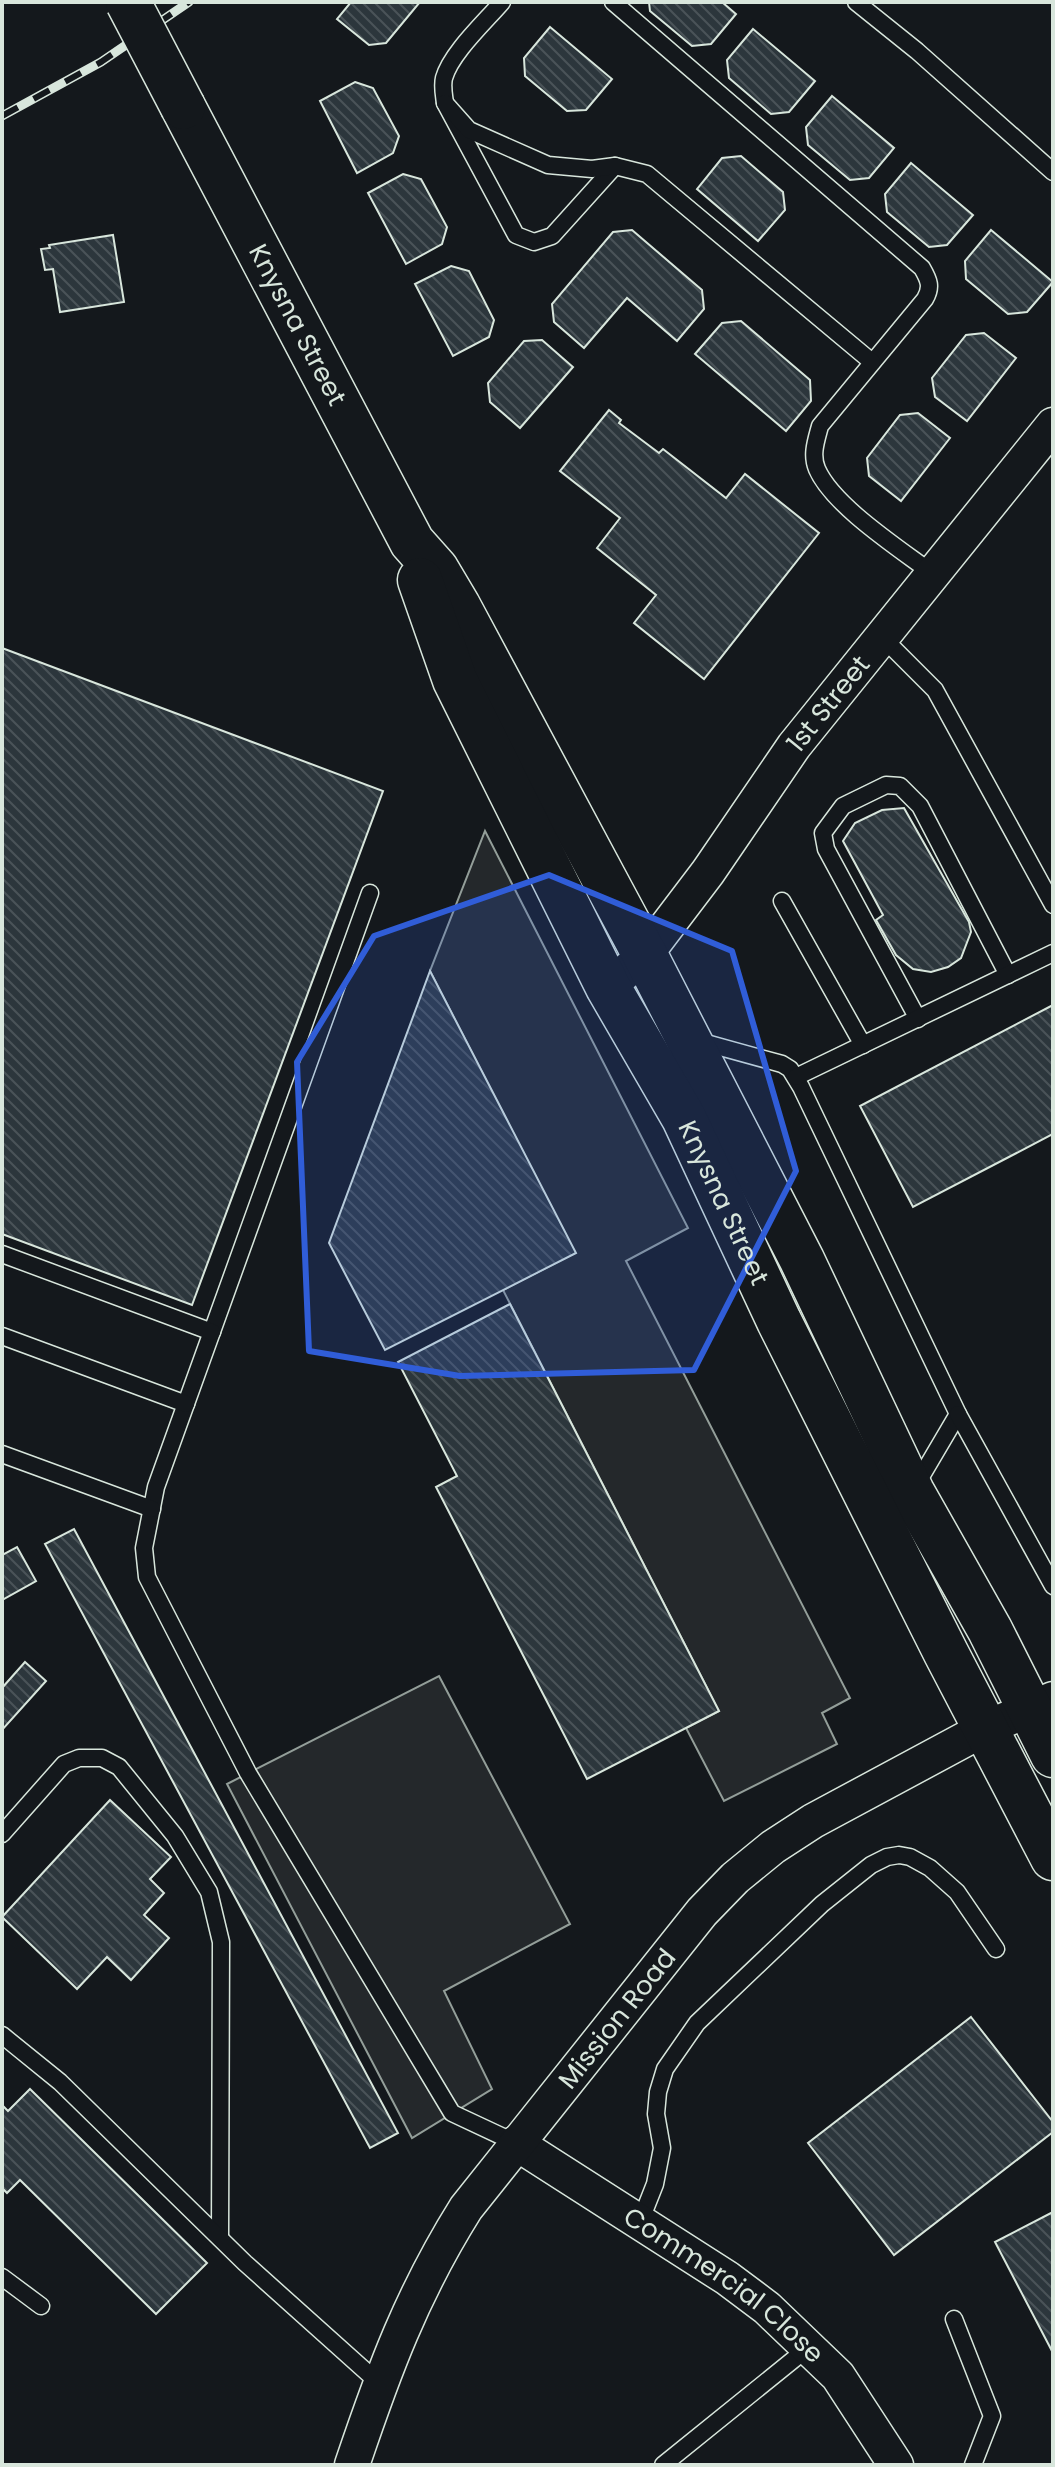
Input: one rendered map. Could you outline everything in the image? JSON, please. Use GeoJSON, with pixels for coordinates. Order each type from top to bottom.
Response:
{"type":"FeatureCollection","features":[{"type":"Feature","properties":{"kind":"highway","name":"Knysna Street"},"geometry":{"type":"LineString","coordinates":[[128,2],[412,542],[436,569],[458,606],[645,955],[802,1260],[912,1492],[990,1630],[1042,1704],[1053,1755]]}},
{"type":"Feature","properties":{"kind":"highway","name":"Knysna Street"},"geometry":{"type":"LineString","coordinates":[[412,542],[419,576],[455,680],[608,987],[684,1118],[779,1321],[1053,1858]]}},
{"type":"Feature","properties":{"kind":"street","name":"1st Street"},"geometry":{"type":"LineString","coordinates":[[608,987],[645,955],[708,872],[794,746],[1053,425]]}},
{"type":"Feature","properties":{"kind":"street","name":"Mission Road"},"geometry":{"type":"LineString","coordinates":[[352,2465],[403,2324],[438,2253],[481,2187],[702,1912],[735,1878],[773,1847],[813,1821],[986,1728],[1042,1704]]}},
{"type":"Feature","properties":{"kind":"street","name":"Commercial Close"},"geometry":{"type":"LineString","coordinates":[[516,2143],[727,2278],[767,2308],[838,2376],[896,2465]]}},
{"type":"Feature","properties":{"kind":"lane"},"geometry":{"type":"LineString","coordinates":[[502,2],[449,66],[443,80],[445,103],[511,227],[522,239],[534,242],[552,236],[615,166]]}},
{"type":"Feature","properties":{"kind":"lane"},"geometry":{"type":"LineString","coordinates":[[613,2],[922,268],[929,279],[930,291],[925,299],[820,426],[814,450],[816,467],[830,491],[933,574]]}},
{"type":"Feature","properties":{"kind":"lane"},"geometry":{"type":"LineString","coordinates":[[856,2],[917,51],[1053,172]]}},
{"type":"Feature","properties":{"kind":"lane"},"geometry":{"type":"LineString","coordinates":[[445,103],[469,130],[548,165],[592,169],[615,166],[647,174],[872,362]]}},
{"type":"Feature","properties":{"kind":"lane"},"geometry":{"type":"LineString","coordinates":[[882,637],[935,690],[1053,905]]}},
{"type":"Feature","properties":{"kind":"lane"},"geometry":{"type":"LineString","coordinates":[[918,1019],[826,849],[823,833],[843,806],[886,785],[900,786],[920,806],[1008,975]]}},
{"type":"Feature","properties":{"kind":"lane"},"geometry":{"type":"LineString","coordinates":[[370,893],[156,1487],[144,1548],[147,1577],[248,1773],[452,2113],[516,2143]]}},
{"type":"Feature","properties":{"kind":"lane"},"geometry":{"type":"LineString","coordinates":[[782,901],[863,1045]]}},
{"type":"Feature","properties":{"kind":"lane"},"geometry":{"type":"LineString","coordinates":[[796,1077],[1053,953]]}},
{"type":"Feature","properties":{"kind":"lane"},"geometry":{"type":"LineString","coordinates":[[686,1038],[772,1060],[790,1069],[796,1077],[958,1414],[1053,1586]]}},
{"type":"Feature","properties":{"kind":"lane"},"geometry":{"type":"LineString","coordinates":[[2,1254],[212,1332]]}},
{"type":"Feature","properties":{"kind":"lane"},"geometry":{"type":"LineString","coordinates":[[2,1336],[186,1404]]}},
{"type":"Feature","properties":{"kind":"lane"},"geometry":{"type":"LineString","coordinates":[[912,1492],[958,1414]]}},
{"type":"Feature","properties":{"kind":"lane"},"geometry":{"type":"LineString","coordinates":[[2,1454],[152,1509]]}},
{"type":"Feature","properties":{"kind":"lane"},"geometry":{"type":"LineString","coordinates":[[2,1834],[64,1764],[79,1758],[102,1758],[119,1767],[175,1836],[209,1892],[221,1942],[220,2238]]}},
{"type":"Feature","properties":{"kind":"lane"},"geometry":{"type":"LineString","coordinates":[[640,2222],[655,2184],[662,2148],[656,2114],[665,2069],[697,2023],[822,1904],[871,1865],[899,1855],[910,1857],[930,1868],[957,1892],[996,1949]]}},
{"type":"Feature","properties":{"kind":"lane"},"geometry":{"type":"LineString","coordinates":[[2,2035],[60,2082],[220,2238],[380,2384]]}},
{"type":"Feature","properties":{"kind":"lane"},"geometry":{"type":"LineString","coordinates":[[2,2277],[41,2306]]}},
{"type":"Feature","properties":{"kind":"lane"},"geometry":{"type":"LineString","coordinates":[[954,2319],[992,2416],[973,2465]]}},
{"type":"Feature","properties":{"kind":"lane"},"geometry":{"type":"LineString","coordinates":[[663,2465],[809,2347]]}},
{"type":"Feature","properties":{"kind":"highlighted area"},"geometry":{"type":"Polygon","coordinates":[[[549,875],[732,951],[796,1171],[694,1370],[460,1376],[309,1351],[297,1062],[374,936],[549,875]]]}},
{"type":"Feature","properties":{"kind":"shaded area"},"geometry":{"type":"Polygon","coordinates":[[[485,831],[688,1228],[626,1261],[850,1698],[822,1713],[837,1744],[724,1801],[686,1728],[719,1711],[503,1290],[575,1253],[430,971],[485,831]]]}},
{"type":"Feature","properties":{"kind":"shaded area"},"geometry":{"type":"Polygon","coordinates":[[[439,1676],[570,1924],[444,1991],[492,2089],[412,2138],[227,1784],[439,1676]]]}},
{"type":"Feature","properties":{"kind":"building"},"geometry":{"type":"Polygon","coordinates":[[[351,2],[420,2],[386,43],[369,45],[337,19],[351,2]]]}},
{"type":"Feature","properties":{"kind":"building"},"geometry":{"type":"Polygon","coordinates":[[[649,2],[722,2],[736,14],[711,44],[692,46],[650,11],[649,2]]]}},
{"type":"Feature","properties":{"kind":"building"},"geometry":{"type":"Polygon","coordinates":[[[550,27],[612,79],[586,110],[567,111],[525,76],[524,58],[550,27]]]}},
{"type":"Feature","properties":{"kind":"building"},"geometry":{"type":"Polygon","coordinates":[[[753,29],[815,81],[789,112],[771,114],[729,78],[727,60],[753,29]]]}},
{"type":"Feature","properties":{"kind":"building"},"geometry":{"type":"Polygon","coordinates":[[[355,82],[373,88],[399,136],[393,153],[357,173],[320,101],[355,82]]]}},
{"type":"Feature","properties":{"kind":"building"},"geometry":{"type":"Polygon","coordinates":[[[832,96],[894,148],[869,178],[850,180],[808,145],[806,127],[832,96]]]}},
{"type":"Feature","properties":{"kind":"building"},"geometry":{"type":"Polygon","coordinates":[[[741,156],[783,192],[785,210],[758,241],[697,189],[722,158],[741,156]]]}},
{"type":"Feature","properties":{"kind":"building"},"geometry":{"type":"Polygon","coordinates":[[[911,163],[973,215],[947,245],[929,247],[887,212],[885,194],[911,163]]]}},
{"type":"Feature","properties":{"kind":"building"},"geometry":{"type":"Polygon","coordinates":[[[403,174],[421,179],[447,227],[442,244],[406,264],[368,193],[403,174]]]}},
{"type":"Feature","properties":{"kind":"building"},"geometry":{"type":"Polygon","coordinates":[[[632,230],[702,290],[704,309],[677,341],[627,298],[584,348],[554,322],[552,304],[613,232],[632,230]]]}},
{"type":"Feature","properties":{"kind":"building"},"geometry":{"type":"Polygon","coordinates":[[[991,230],[1053,282],[1027,312],[1008,314],[966,279],[965,261],[991,230]]]}},
{"type":"Feature","properties":{"kind":"building"},"geometry":{"type":"Polygon","coordinates":[[[113,235],[124,302],[60,312],[53,269],[45,270],[41,249],[113,235]]]}},
{"type":"Feature","properties":{"kind":"building"},"geometry":{"type":"Polygon","coordinates":[[[451,266],[469,271],[494,320],[489,337],[453,356],[415,284],[451,266]]]}},
{"type":"Feature","properties":{"kind":"building"},"geometry":{"type":"Polygon","coordinates":[[[741,321],[810,380],[811,401],[786,431],[695,354],[722,323],[741,321]]]}},
{"type":"Feature","properties":{"kind":"building"},"geometry":{"type":"Polygon","coordinates":[[[984,333],[1016,358],[967,421],[935,397],[932,378],[966,335],[984,333]]]}},
{"type":"Feature","properties":{"kind":"building"},"geometry":{"type":"Polygon","coordinates":[[[542,340],[573,367],[520,428],[490,402],[488,383],[524,341],[542,340]]]}},
{"type":"Feature","properties":{"kind":"building"},"geometry":{"type":"Polygon","coordinates":[[[609,410],[621,420],[619,423],[659,453],[663,449],[726,498],[745,474],[819,533],[704,679],[634,623],[656,595],[597,548],[620,518],[560,471],[609,410]]]}},
{"type":"Feature","properties":{"kind":"building"},"geometry":{"type":"Polygon","coordinates":[[[918,413],[950,438],[901,501],[869,476],[867,458],[900,415],[918,413]]]}},
{"type":"Feature","properties":{"kind":"building"},"geometry":{"type":"Polygon","coordinates":[[[2,648],[383,791],[192,1305],[2,1234],[2,648]]]}},
{"type":"Feature","properties":{"kind":"building"},"geometry":{"type":"Polygon","coordinates":[[[904,808],[969,922],[971,932],[961,958],[948,967],[931,972],[913,969],[896,955],[876,920],[883,915],[843,841],[855,823],[882,810],[904,808]]]}},
{"type":"Feature","properties":{"kind":"building"},"geometry":{"type":"Polygon","coordinates":[[[430,971],[576,1253],[385,1350],[329,1243],[430,971]]]}},
{"type":"Feature","properties":{"kind":"building"},"geometry":{"type":"Polygon","coordinates":[[[1053,1005],[1053,1134],[913,1207],[860,1106],[1053,1005]]]}},
{"type":"Feature","properties":{"kind":"building"},"geometry":{"type":"Polygon","coordinates":[[[510,1304],[719,1711],[587,1779],[436,1487],[457,1476],[398,1362],[510,1304]]]}},
{"type":"Feature","properties":{"kind":"building"},"geometry":{"type":"Polygon","coordinates":[[[74,1529],[398,2133],[370,2148],[45,1544],[74,1529]]]}},
{"type":"Feature","properties":{"kind":"building"},"geometry":{"type":"Polygon","coordinates":[[[17,1547],[36,1581],[2,1600],[2,1555],[17,1547]]]}},
{"type":"Feature","properties":{"kind":"building"},"geometry":{"type":"Polygon","coordinates":[[[25,1662],[46,1681],[2,1730],[2,1688],[25,1662]]]}},
{"type":"Feature","properties":{"kind":"building"},"geometry":{"type":"Polygon","coordinates":[[[110,1800],[171,1857],[150,1879],[164,1893],[144,1915],[169,1938],[131,1980],[107,1957],[77,1989],[2,1917],[110,1800]]]}},
{"type":"Feature","properties":{"kind":"building"},"geometry":{"type":"Polygon","coordinates":[[[971,2017],[1053,2122],[1053,2132],[894,2255],[808,2143],[971,2017]]]}},
{"type":"Feature","properties":{"kind":"building"},"geometry":{"type":"Polygon","coordinates":[[[30,2089],[207,2263],[156,2314],[20,2180],[7,2193],[2,2188],[2,2105],[8,2111],[30,2089]]]}},
{"type":"Feature","properties":{"kind":"building"},"geometry":{"type":"Polygon","coordinates":[[[1053,2212],[1053,2353],[995,2242],[1053,2212]]]}},
{"type":"Feature","properties":{"kind":"railway"},"geometry":{"type":"LineString","coordinates":[[2,116],[101,62],[189,2]]}}]}
